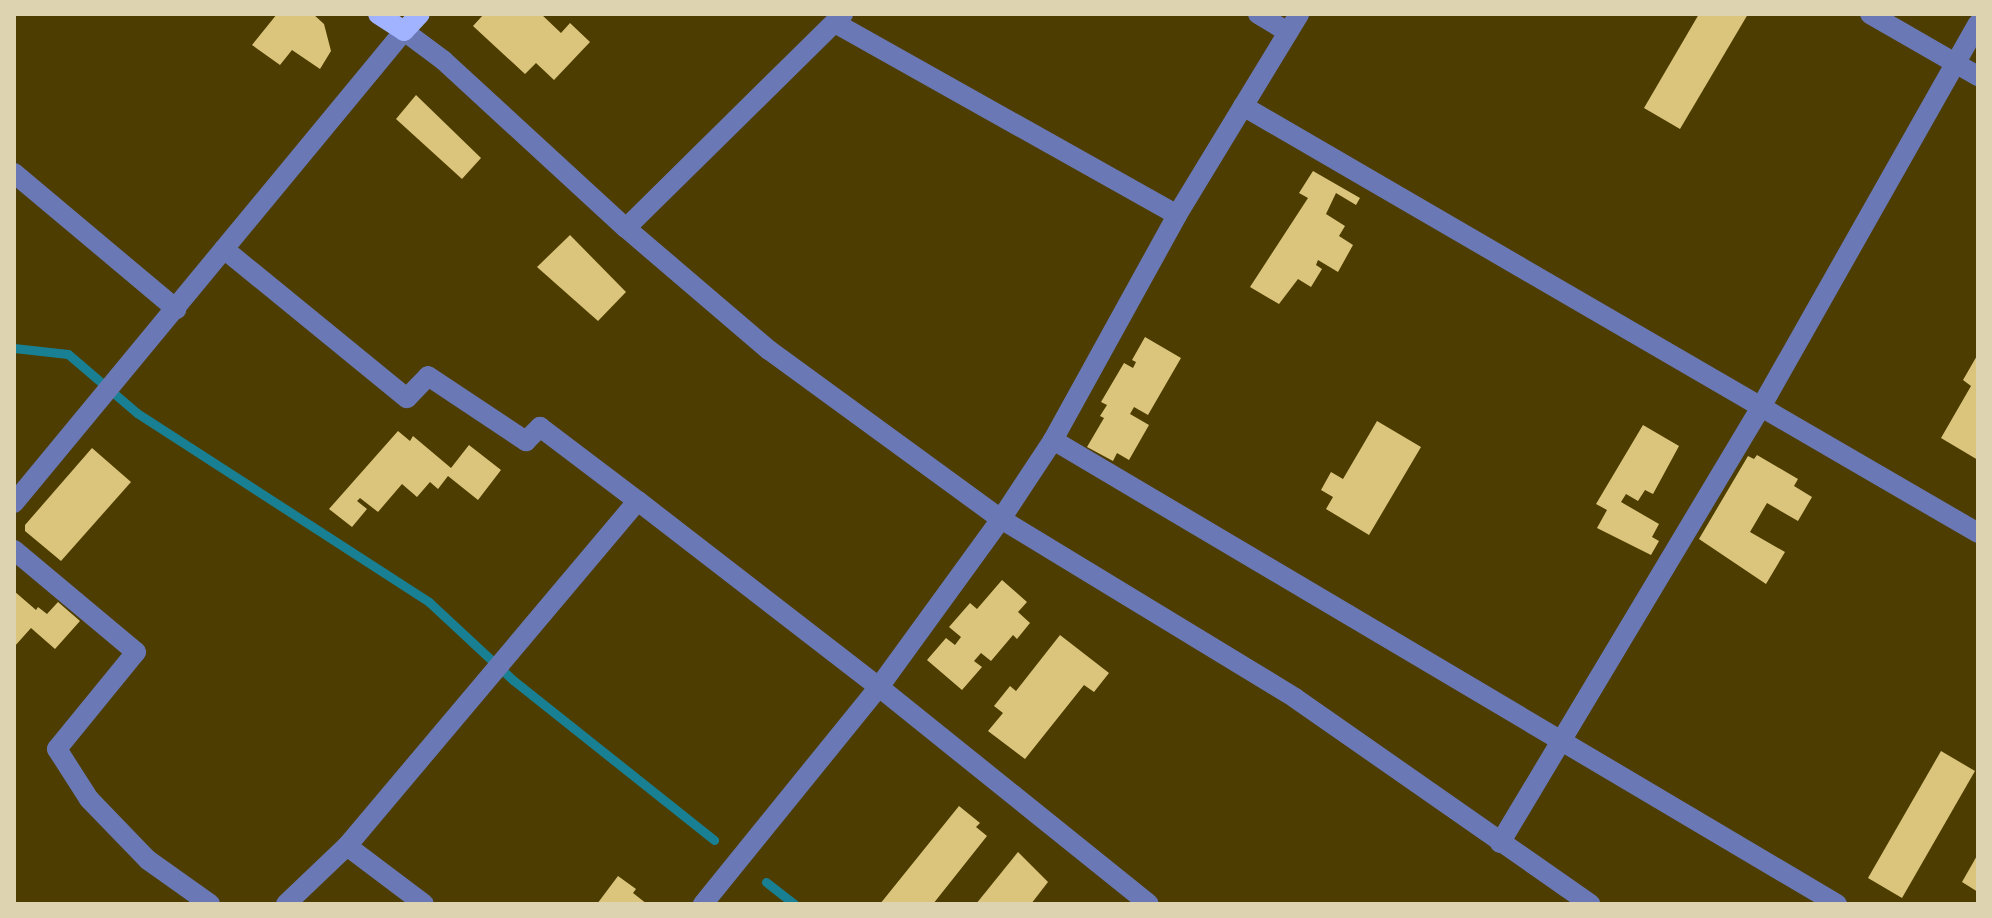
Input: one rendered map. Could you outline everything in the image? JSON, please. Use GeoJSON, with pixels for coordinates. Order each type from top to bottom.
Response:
{"type":"FeatureCollection","features":[{"type":"Feature","properties":{"kind":"main road"},"geometry":{"type":"LineString","coordinates":[[378,14],[404,31],[420,14]]}},
{"type":"Feature","properties":{"kind":"street"},"geometry":{"type":"LineString","coordinates":[[703,904],[879,687],[1001,519],[1053,440],[1177,215],[1293,23],[1258,14]]}},
{"type":"Feature","properties":{"kind":"street"},"geometry":{"type":"LineString","coordinates":[[1870,14],[1978,76]]}},
{"type":"Feature","properties":{"kind":"street"},"geometry":{"type":"LineString","coordinates":[[626,228],[839,19],[1177,215]]}},
{"type":"Feature","properties":{"kind":"street"},"geometry":{"type":"LineString","coordinates":[[1500,843],[1761,407],[1978,24]]}},
{"type":"Feature","properties":{"kind":"street"},"geometry":{"type":"LineString","coordinates":[[14,503],[404,31],[443,60],[626,228],[769,350],[1001,519],[1295,698],[1590,904]]}},
{"type":"Feature","properties":{"kind":"street"},"geometry":{"type":"LineString","coordinates":[[1243,106],[1978,533]]}},
{"type":"Feature","properties":{"kind":"street"},"geometry":{"type":"LineString","coordinates":[[14,173],[176,309]]}},
{"type":"Feature","properties":{"kind":"street"},"geometry":{"type":"LineString","coordinates":[[224,249],[407,398],[428,376],[526,441],[540,427],[879,687],[1149,904]]}},
{"type":"Feature","properties":{"kind":"street"},"geometry":{"type":"LineString","coordinates":[[1053,440],[1837,904]]}},
{"type":"Feature","properties":{"kind":"street"},"geometry":{"type":"LineString","coordinates":[[286,904],[347,846],[494,676],[638,501]]}},
{"type":"Feature","properties":{"kind":"street"},"geometry":{"type":"LineString","coordinates":[[14,550],[136,652],[57,749],[89,799],[148,860],[210,904]]}},
{"type":"Feature","properties":{"kind":"street"},"geometry":{"type":"LineString","coordinates":[[347,846],[424,904]]}},
{"type":"Feature","properties":{"kind":"building"},"geometry":{"type":"Polygon","coordinates":[[[277,14],[313,14],[324,24],[331,51],[320,69],[292,50],[280,65],[252,45],[277,14]]]}},
{"type":"Feature","properties":{"kind":"building"},"geometry":{"type":"Polygon","coordinates":[[[484,14],[541,14],[561,33],[570,23],[590,42],[554,80],[536,63],[525,74],[473,26],[484,14]]]}},
{"type":"Feature","properties":{"kind":"building"},"geometry":{"type":"Polygon","coordinates":[[[1699,14],[1748,14],[1680,129],[1644,108],[1699,14]]]}},
{"type":"Feature","properties":{"kind":"building"},"geometry":{"type":"Polygon","coordinates":[[[416,95],[481,158],[462,179],[396,119],[416,95]]]}},
{"type":"Feature","properties":{"kind":"building"},"geometry":{"type":"Polygon","coordinates":[[[1313,171],[1360,198],[1356,205],[1336,193],[1326,214],[1345,226],[1339,236],[1353,245],[1338,272],[1318,260],[1316,265],[1322,269],[1311,287],[1298,279],[1279,304],[1250,287],[1308,198],[1299,193],[1313,171]]]}},
{"type":"Feature","properties":{"kind":"building"},"geometry":{"type":"Polygon","coordinates":[[[570,235],[626,292],[598,321],[537,267],[570,235]]]}},
{"type":"Feature","properties":{"kind":"building"},"geometry":{"type":"Polygon","coordinates":[[[1145,337],[1181,358],[1148,415],[1134,407],[1130,414],[1149,425],[1129,460],[1117,453],[1113,461],[1087,447],[1104,418],[1100,416],[1107,405],[1101,402],[1124,363],[1133,368],[1136,362],[1132,360],[1145,337]]]}},
{"type":"Feature","properties":{"kind":"building"},"geometry":{"type":"Polygon","coordinates":[[[1978,354],[1978,460],[1941,438],[1971,386],[1963,380],[1978,354]]]}},
{"type":"Feature","properties":{"kind":"building"},"geometry":{"type":"Polygon","coordinates":[[[1377,421],[1421,447],[1369,535],[1326,509],[1333,497],[1321,490],[1331,472],[1343,479],[1377,421]]]}},
{"type":"Feature","properties":{"kind":"building"},"geometry":{"type":"Polygon","coordinates":[[[1643,425],[1679,446],[1653,494],[1645,490],[1638,501],[1626,494],[1621,502],[1659,524],[1652,537],[1659,541],[1651,555],[1597,528],[1607,510],[1596,504],[1643,425]]]}},
{"type":"Feature","properties":{"kind":"building"},"geometry":{"type":"Polygon","coordinates":[[[398,431],[410,441],[413,436],[451,468],[469,445],[501,470],[478,500],[448,476],[438,489],[430,482],[417,497],[402,484],[378,512],[360,498],[357,501],[367,509],[352,527],[329,509],[398,431]]]}},
{"type":"Feature","properties":{"kind":"building"},"geometry":{"type":"Polygon","coordinates":[[[92,448],[131,482],[61,561],[25,531],[25,525],[92,448]]]}},
{"type":"Feature","properties":{"kind":"building"},"geometry":{"type":"Polygon","coordinates":[[[1757,455],[1798,479],[1794,486],[1812,497],[1798,521],[1767,503],[1750,532],[1785,552],[1766,584],[1699,539],[1748,456],[1754,459],[1757,455]]]}},
{"type":"Feature","properties":{"kind":"building"},"geometry":{"type":"Polygon","coordinates":[[[1002,580],[1027,602],[1018,612],[1030,623],[1017,639],[1013,635],[991,661],[981,653],[974,661],[982,667],[962,690],[927,660],[946,638],[955,645],[961,637],[949,627],[970,603],[977,609],[1002,580]]]}},
{"type":"Feature","properties":{"kind":"building"},"geometry":{"type":"Polygon","coordinates":[[[14,591],[36,610],[38,607],[47,614],[58,602],[80,621],[55,649],[31,628],[14,647],[14,591]]]}},
{"type":"Feature","properties":{"kind":"building"},"geometry":{"type":"Polygon","coordinates":[[[1060,635],[1109,673],[1094,692],[1084,685],[1025,759],[988,731],[1003,713],[994,706],[1010,686],[1016,691],[1060,635]]]}},
{"type":"Feature","properties":{"kind":"building"},"geometry":{"type":"Polygon","coordinates":[[[1941,751],[1975,771],[1902,898],[1868,878],[1941,751]]]}},
{"type":"Feature","properties":{"kind":"building"},"geometry":{"type":"Polygon","coordinates":[[[959,806],[980,823],[976,827],[987,836],[933,904],[880,904],[959,806]]]}},
{"type":"Feature","properties":{"kind":"building"},"geometry":{"type":"Polygon","coordinates":[[[1018,852],[1048,882],[1031,904],[976,904],[1018,852]]]}},
{"type":"Feature","properties":{"kind":"building"},"geometry":{"type":"Polygon","coordinates":[[[1978,854],[1978,892],[1962,882],[1978,854]]]}},
{"type":"Feature","properties":{"kind":"building"},"geometry":{"type":"Polygon","coordinates":[[[618,876],[636,889],[633,893],[647,904],[597,904],[618,876]]]}},
{"type":"Feature","properties":{"kind":"waterway"},"geometry":{"type":"LineString","coordinates":[[14,348],[68,354],[137,413],[429,602],[513,680],[714,840]]}},
{"type":"Feature","properties":{"kind":"waterway"},"geometry":{"type":"LineString","coordinates":[[766,882],[794,904]]}}]}
